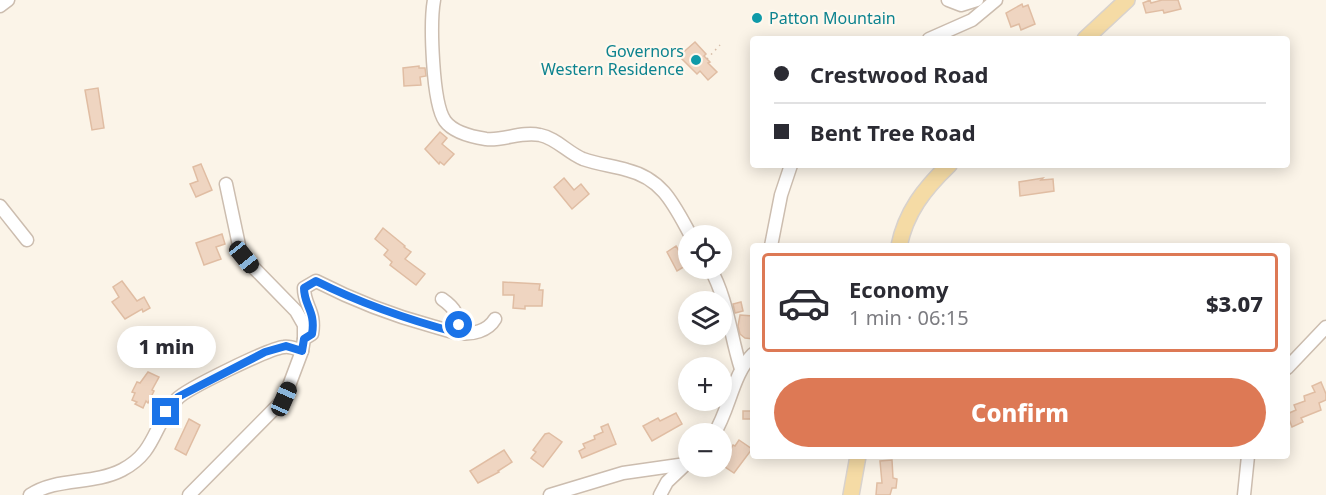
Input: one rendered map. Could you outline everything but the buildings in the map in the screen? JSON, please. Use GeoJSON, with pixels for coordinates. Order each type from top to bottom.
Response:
{"type":"FeatureCollection","features":[{"type":"Feature","properties":{"kind":"main road"},"geometry":{"type":"LineString","coordinates":[[1088,36],[1127,0]]}},
{"type":"Feature","properties":{"kind":"main road"},"geometry":{"type":"LineString","coordinates":[[900,243],[902,230],[914,205],[946,168]]}},
{"type":"Feature","properties":{"kind":"main road"},"geometry":{"type":"LineString","coordinates":[[851,495],[857,459]]}},
{"type":"Feature","properties":{"kind":"street"},"geometry":{"type":"LineString","coordinates":[[0,6],[8,0]]}},
{"type":"Feature","properties":{"kind":"street"},"geometry":{"type":"LineString","coordinates":[[434,0],[432,10],[433,68],[440,113],[449,126],[460,132],[487,139],[539,135],[551,139],[582,158],[642,174],[666,194],[685,225]]}},
{"type":"Feature","properties":{"kind":"street"},"geometry":{"type":"LineString","coordinates":[[948,0],[961,5],[977,0]]}},
{"type":"Feature","properties":{"kind":"street"},"geometry":{"type":"LineString","coordinates":[[936,36],[972,20],[996,0]]}},
{"type":"Feature","properties":{"kind":"street"},"geometry":{"type":"LineString","coordinates":[[772,243],[781,195],[790,168]]}},
{"type":"Feature","properties":{"kind":"street"},"geometry":{"type":"LineString","coordinates":[[189,495],[284,399],[303,345],[304,325],[296,311],[254,268],[240,250],[226,184]]}},
{"type":"Feature","properties":{"kind":"street"},"geometry":{"type":"LineString","coordinates":[[0,206],[27,240]]}},
{"type":"Feature","properties":{"kind":"street"},"geometry":{"type":"LineString","coordinates":[[716,279],[725,302],[741,369]]}},
{"type":"Feature","properties":{"kind":"street"},"geometry":{"type":"LineString","coordinates":[[30,495],[38,489],[92,480],[121,471],[149,449],[166,412],[178,397],[265,352],[286,346],[303,345],[312,334],[313,322],[304,288],[316,281],[351,299],[458,333],[483,330],[495,319]]}},
{"type":"Feature","properties":{"kind":"street"},"geometry":{"type":"LineString","coordinates":[[442,299],[453,307],[456,313],[458,333]]}},
{"type":"Feature","properties":{"kind":"street"},"geometry":{"type":"LineString","coordinates":[[1290,365],[1326,327]]}},
{"type":"Feature","properties":{"kind":"street"},"geometry":{"type":"LineString","coordinates":[[720,423],[741,369],[750,358]]}},
{"type":"Feature","properties":{"kind":"street"},"geometry":{"type":"LineString","coordinates":[[1244,495],[1248,459]]}},
{"type":"Feature","properties":{"kind":"street"},"geometry":{"type":"LineString","coordinates":[[550,495],[623,473],[678,464]]}},
{"type":"Feature","properties":{"kind":"street"},"geometry":{"type":"LineString","coordinates":[[660,495],[667,482],[678,472]]}},
{"type":"Feature","properties":{"kind":"path"},"geometry":{"type":"LineString","coordinates":[[707,59],[720,45]]}},
{"type":"Feature","properties":{"kind":"place","name":"Patton Mountain"},"geometry":{"type":"Point","coordinates":[757,18]}},
{"type":"Feature","properties":{"kind":"place","name":"Governors Western Residence"},"geometry":{"type":"Point","coordinates":[696,60]}},
{"type":"Feature","properties":{"kind":"route"},"geometry":{"type":"LineString","coordinates":[[166,412],[178,397],[265,352],[286,346],[302,351],[304,339],[312,334],[313,322],[304,288],[316,281],[351,299],[420,323],[458,333],[459,325]]}}]}
